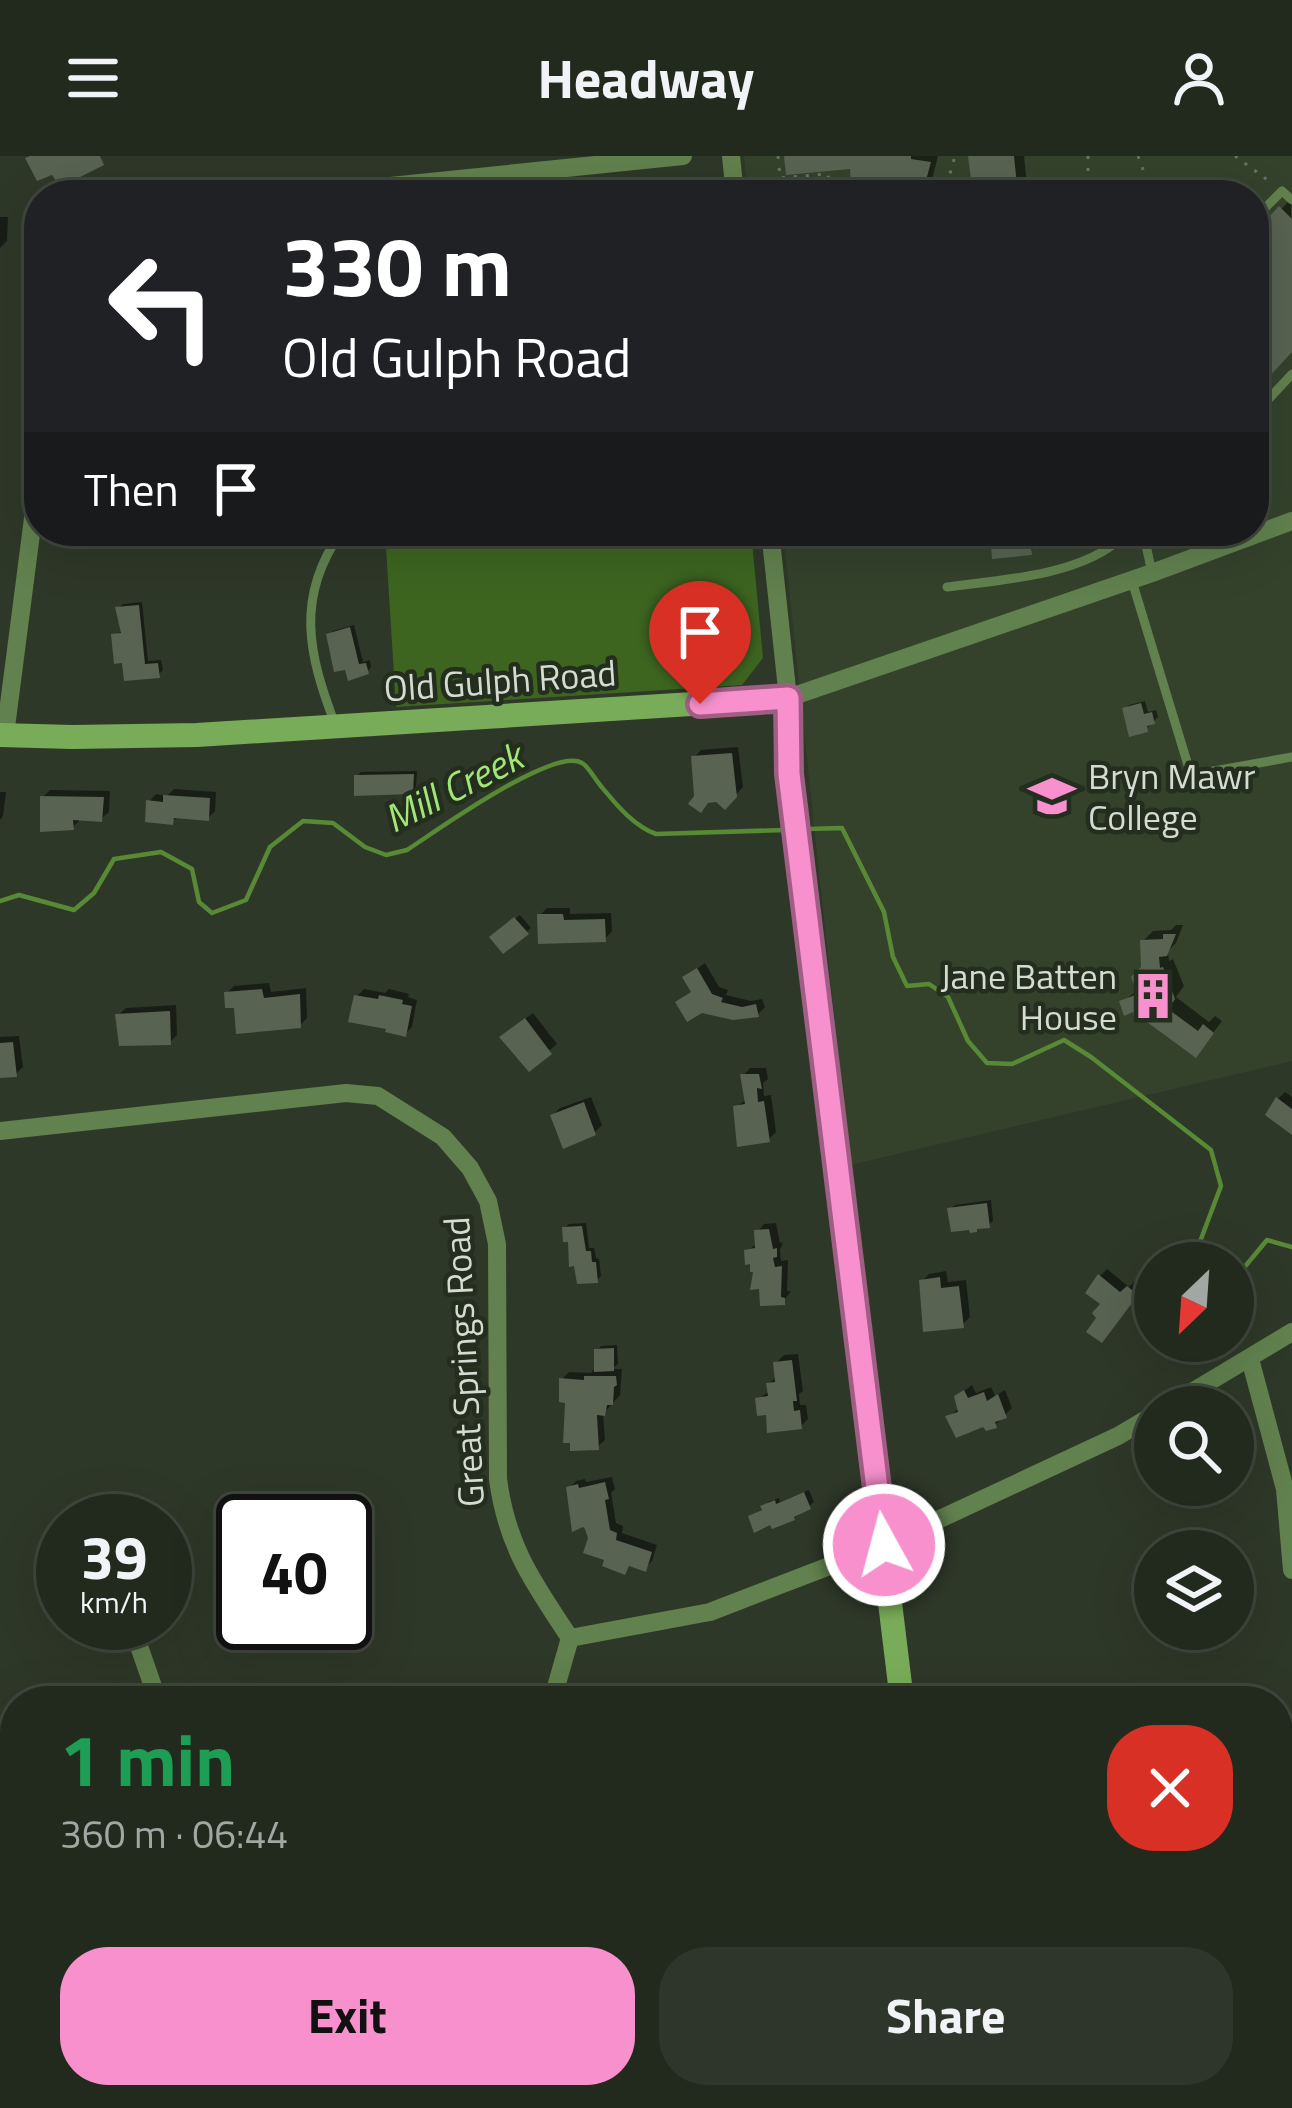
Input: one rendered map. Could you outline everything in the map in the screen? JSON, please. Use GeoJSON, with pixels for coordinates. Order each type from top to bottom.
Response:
{"type":"FeatureCollection","features":[{"type":"Feature","properties":{"kind":"street"},"geometry":{"type":"LineString","coordinates":[[449,180],[683,156]]}},
{"type":"Feature","properties":{"kind":"street"},"geometry":{"type":"LineString","coordinates":[[2,735],[29,546]]}},
{"type":"Feature","properties":{"kind":"street"},"geometry":{"type":"LineString","coordinates":[[772,546],[788,698],[789,774],[900,1686]]}},
{"type":"Feature","properties":{"kind":"street"},"geometry":{"type":"LineString","coordinates":[[788,698],[1225,546]]}},
{"type":"Feature","properties":{"kind":"street","name":"Old Gulph Road"},"geometry":{"type":"LineString","coordinates":[[2,735],[136,737],[788,698]]}},
{"type":"Feature","properties":{"kind":"street","name":"Great Springs Road"},"geometry":{"type":"LineString","coordinates":[[0,1131],[346,1093],[378,1096],[443,1137],[470,1168],[488,1201],[497,1244],[498,1479],[503,1514],[525,1569],[570,1638]]}},
{"type":"Feature","properties":{"kind":"street"},"geometry":{"type":"LineString","coordinates":[[1254,1356],[1292,1332]]}},
{"type":"Feature","properties":{"kind":"street"},"geometry":{"type":"LineString","coordinates":[[1203,1386],[1245,1362]]}},
{"type":"Feature","properties":{"kind":"street"},"geometry":{"type":"LineString","coordinates":[[1251,1362],[1285,1489],[1292,1570]]}},
{"type":"Feature","properties":{"kind":"street"},"geometry":{"type":"LineString","coordinates":[[556,1686],[570,1638],[710,1612],[884,1545],[1134,1426]]}},
{"type":"Feature","properties":{"kind":"street"},"geometry":{"type":"LineString","coordinates":[[140,1650],[153,1686]]}},
{"type":"Feature","properties":{"kind":"lane"},"geometry":{"type":"LineString","coordinates":[[1269,204],[1282,191],[1292,200]]}},
{"type":"Feature","properties":{"kind":"lane"},"geometry":{"type":"LineString","coordinates":[[1269,399],[1292,374]]}},
{"type":"Feature","properties":{"kind":"lane"},"geometry":{"type":"LineString","coordinates":[[334,546],[316,577],[309,610],[322,692],[336,726]]}},
{"type":"Feature","properties":{"kind":"lane"},"geometry":{"type":"LineString","coordinates":[[947,586],[1031,575],[1081,561],[1112,546]]}},
{"type":"Feature","properties":{"kind":"lane"},"geometry":{"type":"LineString","coordinates":[[1146,546],[1152,573]]}},
{"type":"Feature","properties":{"kind":"lane"},"geometry":{"type":"LineString","coordinates":[[1132,579],[1191,776],[1292,757]]}},
{"type":"Feature","properties":{"kind":"path"},"geometry":{"type":"LineString","coordinates":[[778,156],[780,178],[828,174],[829,180]]}},
{"type":"Feature","properties":{"kind":"path"},"geometry":{"type":"LineString","coordinates":[[1235,156],[1267,180]]}},
{"type":"Feature","properties":{"kind":"path"},"geometry":{"type":"LineString","coordinates":[[1269,181],[1282,191]]}},
{"type":"Feature","properties":{"kind":"shaded area","name":"Bryn Mawr College"},"geometry":{"type":"Polygon","coordinates":[[[744,156],[1292,156],[1292,1061],[850,1165],[785,546],[1269,546],[1269,180],[746,180],[744,156]]]}},
{"type":"Feature","properties":{"kind":"green space"},"geometry":{"type":"Polygon","coordinates":[[[386,546],[752,546],[763,658],[742,685],[396,707],[386,546]]]}},
{"type":"Feature","properties":{"kind":"building"},"geometry":{"type":"Polygon","coordinates":[[[100,156],[104,165],[74,180],[55,180],[52,175],[36,180],[25,158],[100,156]]]}},
{"type":"Feature","properties":{"kind":"building"},"geometry":{"type":"Polygon","coordinates":[[[784,156],[911,156],[931,162],[926,180],[851,180],[850,169],[786,175],[784,156]]]}},
{"type":"Feature","properties":{"kind":"building"},"geometry":{"type":"Polygon","coordinates":[[[968,156],[1014,156],[1016,180],[971,180],[968,156]]]}},
{"type":"Feature","properties":{"kind":"building"},"geometry":{"type":"Polygon","coordinates":[[[1279,206],[1292,219],[1292,352],[1269,377],[1269,217],[1279,206]]]}},
{"type":"Feature","properties":{"kind":"building"},"geometry":{"type":"Polygon","coordinates":[[[991,546],[1031,546],[1032,555],[992,559],[991,546]]]}},
{"type":"Feature","properties":{"kind":"building"},"geometry":{"type":"Polygon","coordinates":[[[139,605],[145,664],[158,663],[160,678],[124,681],[122,663],[114,664],[111,634],[121,633],[115,607],[139,605]]]}},
{"type":"Feature","properties":{"kind":"building"},"geometry":{"type":"Polygon","coordinates":[[[350,627],[359,664],[366,663],[369,674],[348,681],[345,670],[334,672],[326,634],[350,627]]]}},
{"type":"Feature","properties":{"kind":"building"},"geometry":{"type":"Polygon","coordinates":[[[1141,703],[1144,714],[1152,712],[1155,724],[1147,726],[1148,732],[1129,737],[1122,708],[1141,703]]]}},
{"type":"Feature","properties":{"kind":"building"},"geometry":{"type":"Polygon","coordinates":[[[732,753],[737,797],[725,810],[716,802],[708,803],[701,813],[688,804],[694,796],[691,756],[732,753]]]}},
{"type":"Feature","properties":{"kind":"building"},"geometry":{"type":"Polygon","coordinates":[[[414,774],[413,794],[354,796],[354,775],[414,774]]]}},
{"type":"Feature","properties":{"kind":"building"},"geometry":{"type":"Polygon","coordinates":[[[163,795],[210,798],[209,821],[145,822],[146,800],[163,802],[163,795]]]}},
{"type":"Feature","properties":{"kind":"building"},"geometry":{"type":"Polygon","coordinates":[[[40,796],[104,797],[102,822],[73,820],[74,830],[40,832],[40,796]]]}},
{"type":"Feature","properties":{"kind":"building"},"geometry":{"type":"Polygon","coordinates":[[[537,914],[563,914],[564,920],[605,919],[606,942],[538,944],[537,914]]]}},
{"type":"Feature","properties":{"kind":"building"},"geometry":{"type":"Polygon","coordinates":[[[514,917],[529,934],[503,954],[489,937],[514,917]]]}},
{"type":"Feature","properties":{"kind":"building","name":"Jane Batten House"},"geometry":{"type":"Polygon","coordinates":[[[1163,934],[1176,934],[1167,956],[1159,957],[1175,999],[1168,1009],[1198,1031],[1203,1024],[1214,1033],[1196,1058],[1143,1019],[1136,1022],[1133,1012],[1124,1016],[1119,1001],[1138,994],[1131,977],[1141,967],[1140,940],[1163,939],[1163,934]]]}},
{"type":"Feature","properties":{"kind":"building"},"geometry":{"type":"Polygon","coordinates":[[[697,968],[712,994],[723,998],[721,1002],[742,1007],[756,1004],[759,1017],[733,1020],[702,1013],[687,1022],[675,1002],[691,992],[682,977],[697,968]]]}},
{"type":"Feature","properties":{"kind":"building"},"geometry":{"type":"Polygon","coordinates":[[[262,989],[264,998],[300,994],[301,1028],[236,1034],[234,1008],[225,1008],[224,992],[262,989]]]}},
{"type":"Feature","properties":{"kind":"building"},"geometry":{"type":"Polygon","coordinates":[[[354,995],[378,999],[379,995],[412,1006],[406,1037],[348,1022],[354,995]]]}},
{"type":"Feature","properties":{"kind":"building"},"geometry":{"type":"Polygon","coordinates":[[[170,1011],[171,1045],[119,1046],[115,1014],[170,1011]]]}},
{"type":"Feature","properties":{"kind":"building"},"geometry":{"type":"Polygon","coordinates":[[[525,1018],[552,1054],[529,1072],[499,1037],[525,1018]]]}},
{"type":"Feature","properties":{"kind":"building"},"geometry":{"type":"Polygon","coordinates":[[[13,1042],[17,1077],[0,1078],[0,1043],[13,1042]]]}},
{"type":"Feature","properties":{"kind":"building"},"geometry":{"type":"Polygon","coordinates":[[[740,1074],[759,1074],[758,1102],[764,1101],[770,1142],[737,1147],[733,1106],[745,1104],[740,1074]]]}},
{"type":"Feature","properties":{"kind":"building"},"geometry":{"type":"Polygon","coordinates":[[[1276,1097],[1292,1109],[1292,1135],[1265,1115],[1276,1097]]]}},
{"type":"Feature","properties":{"kind":"building"},"geometry":{"type":"Polygon","coordinates":[[[584,1102],[596,1135],[563,1149],[550,1115],[584,1102]]]}},
{"type":"Feature","properties":{"kind":"building"},"geometry":{"type":"Polygon","coordinates":[[[987,1203],[990,1228],[951,1232],[947,1208],[987,1203]]]}},
{"type":"Feature","properties":{"kind":"building"},"geometry":{"type":"Polygon","coordinates":[[[582,1226],[586,1251],[591,1251],[592,1262],[596,1262],[598,1283],[577,1284],[574,1266],[569,1267],[562,1227],[582,1226]]]}},
{"type":"Feature","properties":{"kind":"building"},"geometry":{"type":"Polygon","coordinates":[[[769,1229],[773,1249],[777,1248],[775,1267],[782,1266],[785,1305],[760,1306],[759,1289],[750,1290],[753,1272],[750,1264],[745,1265],[744,1250],[755,1248],[754,1230],[769,1229]]]}},
{"type":"Feature","properties":{"kind":"building"},"geometry":{"type":"Polygon","coordinates":[[[1098,1274],[1120,1292],[1127,1286],[1134,1292],[1134,1300],[1102,1343],[1086,1332],[1100,1304],[1085,1293],[1098,1274]]]}},
{"type":"Feature","properties":{"kind":"building"},"geometry":{"type":"Polygon","coordinates":[[[940,1277],[941,1288],[959,1286],[964,1328],[923,1332],[919,1280],[940,1277]]]}},
{"type":"Feature","properties":{"kind":"building"},"geometry":{"type":"Polygon","coordinates":[[[614,1348],[614,1371],[594,1372],[594,1349],[614,1348]]]}},
{"type":"Feature","properties":{"kind":"building"},"geometry":{"type":"Polygon","coordinates":[[[792,1360],[794,1411],[800,1410],[802,1429],[767,1433],[766,1415],[757,1416],[755,1398],[768,1396],[766,1383],[775,1382],[773,1362],[792,1360]]]}},
{"type":"Feature","properties":{"kind":"building"},"geometry":{"type":"Polygon","coordinates":[[[584,1376],[616,1376],[617,1385],[613,1405],[607,1405],[605,1416],[597,1415],[599,1450],[570,1451],[570,1443],[563,1443],[565,1403],[559,1402],[559,1378],[584,1380],[584,1376]]]}},
{"type":"Feature","properties":{"kind":"building"},"geometry":{"type":"Polygon","coordinates":[[[964,1390],[968,1398],[984,1392],[987,1401],[998,1394],[1007,1418],[995,1422],[997,1428],[986,1431],[983,1427],[956,1438],[945,1416],[958,1412],[954,1396],[964,1390]]]}},
{"type":"Feature","properties":{"kind":"building"},"geometry":{"type":"Polygon","coordinates":[[[605,1482],[610,1530],[617,1533],[616,1540],[652,1552],[646,1572],[629,1566],[625,1575],[602,1566],[604,1560],[583,1553],[588,1538],[585,1529],[572,1532],[566,1487],[605,1482]]]}},
{"type":"Feature","properties":{"kind":"building"},"geometry":{"type":"Polygon","coordinates":[[[804,1492],[811,1509],[795,1520],[754,1533],[748,1516],[762,1510],[760,1506],[804,1492]]]}},
{"type":"Feature","properties":{"kind":"waterway","name":"Mill Creek"},"geometry":{"type":"LineString","coordinates":[[0,901],[19,895],[74,910],[94,893],[114,859],[161,852],[192,869],[199,902],[212,913],[246,900],[270,847],[303,821],[333,823],[365,847],[386,855],[407,850],[522,778],[568,761],[582,763],[625,813],[656,834],[784,830]]}},
{"type":"Feature","properties":{"kind":"waterway","name":"Mill Creek"},"geometry":{"type":"LineString","coordinates":[[808,829],[842,828],[884,912],[893,957],[907,986],[929,984],[948,997],[968,1041],[987,1063],[1012,1064],[1064,1040],[1211,1150],[1221,1186],[1200,1242]]}},
{"type":"Feature","properties":{"kind":"waterway","name":"Mill Creek"},"geometry":{"type":"LineString","coordinates":[[1254,1256],[1267,1240],[1292,1247]]}},
{"type":"Feature","properties":{"kind":"place","name":"Bryn Mawr College"},"geometry":{"type":"Point","coordinates":[1052,796]}},
{"type":"Feature","properties":{"kind":"place","name":"Jane Batten House"},"geometry":{"type":"Point","coordinates":[1153,996]}},
{"type":"Feature","properties":{"kind":"route"},"geometry":{"type":"LineString","coordinates":[[700,704],[788,698],[789,774],[884,1545]]}}]}
